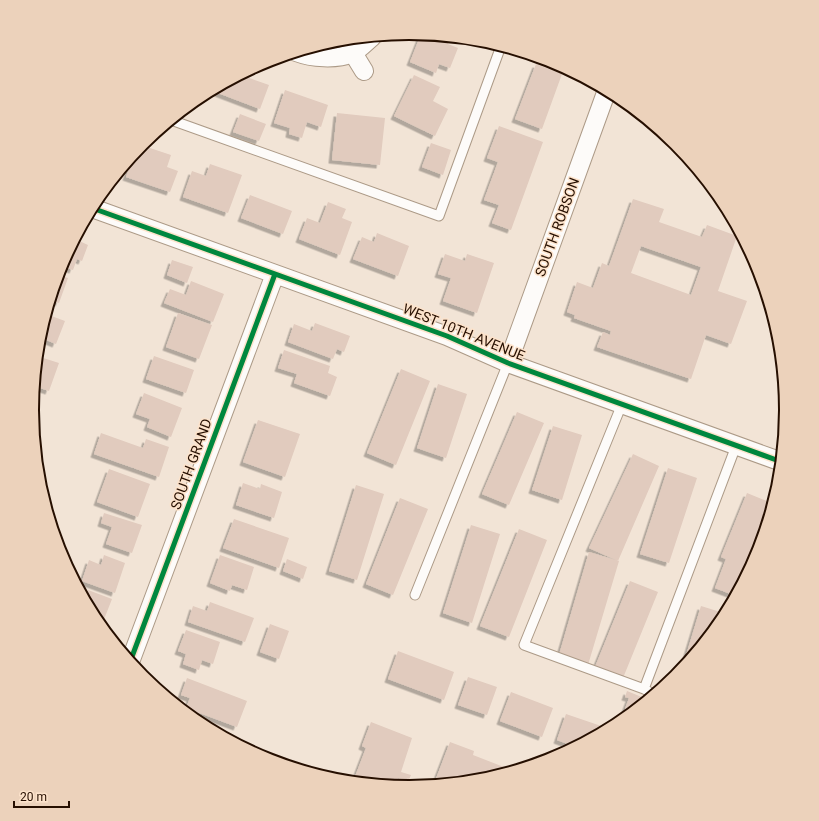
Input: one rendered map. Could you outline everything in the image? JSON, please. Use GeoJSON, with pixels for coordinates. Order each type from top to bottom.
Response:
{"type":"FeatureCollection","features":[{"type":"Feature","properties":{"kind":"street"},"geometry":{"type":"LineString","coordinates":[[306,55],[328,58],[353,53],[365,43]]}},
{"type":"Feature","properties":{"kind":"street"},"geometry":{"type":"LineString","coordinates":[[353,53],[364,71]]}},
{"type":"Feature","properties":{"kind":"street","name":"SOUTH ROBSON"},"geometry":{"type":"LineString","coordinates":[[508,363],[605,96]]}},
{"type":"Feature","properties":{"kind":"street","name":"WEST 10TH AVENUE"},"geometry":{"type":"LineString","coordinates":[[98,210],[447,336],[508,363],[777,460]]}},
{"type":"Feature","properties":{"kind":"street","name":"SOUTH GRAND"},"geometry":{"type":"LineString","coordinates":[[132,656],[275,274]]}},
{"type":"Feature","properties":{"kind":"lane"},"geometry":{"type":"LineString","coordinates":[[177,122],[439,216],[499,51]]}},
{"type":"Feature","properties":{"kind":"lane"},"geometry":{"type":"LineString","coordinates":[[414,595],[508,363]]}},
{"type":"Feature","properties":{"kind":"lane"},"geometry":{"type":"LineString","coordinates":[[622,404],[524,645],[650,692]]}},
{"type":"Feature","properties":{"kind":"lane"},"geometry":{"type":"LineString","coordinates":[[644,689],[736,446]]}},
{"type":"Feature","properties":{"kind":"building"},"geometry":{"type":"Polygon","coordinates":[[[419,40],[449,42],[448,44],[458,48],[450,68],[439,64],[436,73],[410,62],[419,40]]]}},
{"type":"Feature","properties":{"kind":"building"},"geometry":{"type":"Polygon","coordinates":[[[536,64],[562,74],[542,129],[515,119],[536,64]]]}},
{"type":"Feature","properties":{"kind":"building"},"geometry":{"type":"Polygon","coordinates":[[[414,75],[440,87],[433,101],[448,109],[435,136],[394,116],[414,75]]]}},
{"type":"Feature","properties":{"kind":"building"},"geometry":{"type":"Polygon","coordinates":[[[247,77],[269,85],[260,109],[219,93],[247,77]]]}},
{"type":"Feature","properties":{"kind":"building"},"geometry":{"type":"Polygon","coordinates":[[[285,90],[328,105],[321,127],[307,122],[302,138],[289,134],[290,128],[274,123],[285,90]]]}},
{"type":"Feature","properties":{"kind":"building"},"geometry":{"type":"Polygon","coordinates":[[[337,113],[385,118],[380,165],[332,160],[337,113]]]}},
{"type":"Feature","properties":{"kind":"building"},"geometry":{"type":"Polygon","coordinates":[[[240,114],[266,124],[259,141],[233,132],[240,114]]]}},
{"type":"Feature","properties":{"kind":"building"},"geometry":{"type":"Polygon","coordinates":[[[499,126],[543,142],[511,230],[492,223],[499,205],[484,200],[498,162],[487,158],[499,126]]]}},
{"type":"Feature","properties":{"kind":"building"},"geometry":{"type":"Polygon","coordinates":[[[431,143],[451,150],[443,175],[422,167],[431,143]]]}},
{"type":"Feature","properties":{"kind":"building"},"geometry":{"type":"Polygon","coordinates":[[[149,148],[171,155],[167,167],[178,171],[170,192],[126,177],[131,166],[149,148]]]}},
{"type":"Feature","properties":{"kind":"building"},"geometry":{"type":"Polygon","coordinates":[[[210,164],[242,175],[228,213],[183,197],[192,171],[206,176],[210,164]]]}},
{"type":"Feature","properties":{"kind":"building"},"geometry":{"type":"Polygon","coordinates":[[[250,195],[292,211],[283,234],[241,218],[250,195]]]}},
{"type":"Feature","properties":{"kind":"building"},"geometry":{"type":"Polygon","coordinates":[[[633,199],[664,209],[659,222],[702,237],[707,225],[736,236],[737,237],[718,291],[747,301],[731,344],[706,335],[691,379],[597,347],[603,332],[610,335],[611,331],[574,318],[575,315],[567,312],[577,282],[593,288],[602,263],[609,266],[633,199]],[[641,246],[631,273],[691,295],[701,267],[641,246]]]}},
{"type":"Feature","properties":{"kind":"building"},"geometry":{"type":"Polygon","coordinates":[[[328,202],[346,209],[342,218],[352,222],[340,255],[299,239],[307,218],[320,223],[328,202]]]}},
{"type":"Feature","properties":{"kind":"building"},"geometry":{"type":"Polygon","coordinates":[[[377,233],[409,246],[398,276],[353,259],[362,237],[374,242],[377,233]]]}},
{"type":"Feature","properties":{"kind":"building"},"geometry":{"type":"Polygon","coordinates":[[[80,241],[88,245],[82,261],[77,259],[73,270],[67,268],[80,241]]]}},
{"type":"Feature","properties":{"kind":"building"},"geometry":{"type":"Polygon","coordinates":[[[445,254],[465,261],[467,254],[494,263],[477,313],[443,301],[451,278],[438,274],[445,254]]]}},
{"type":"Feature","properties":{"kind":"building"},"geometry":{"type":"Polygon","coordinates":[[[172,260],[193,267],[187,283],[167,275],[172,260]]]}},
{"type":"Feature","properties":{"kind":"building"},"geometry":{"type":"Polygon","coordinates":[[[64,277],[68,278],[59,303],[56,302],[64,277]]]}},
{"type":"Feature","properties":{"kind":"building"},"geometry":{"type":"Polygon","coordinates":[[[191,281],[224,294],[213,322],[164,303],[170,289],[186,295],[191,281]]]}},
{"type":"Feature","properties":{"kind":"building"},"geometry":{"type":"Polygon","coordinates":[[[178,313],[212,325],[199,359],[166,347],[178,313]]]}},
{"type":"Feature","properties":{"kind":"building"},"geometry":{"type":"Polygon","coordinates":[[[52,316],[65,321],[56,344],[46,340],[52,316]]]}},
{"type":"Feature","properties":{"kind":"building"},"geometry":{"type":"Polygon","coordinates":[[[315,323],[350,336],[344,352],[337,349],[333,359],[288,342],[294,324],[312,331],[315,323]]]}},
{"type":"Feature","properties":{"kind":"building"},"geometry":{"type":"Polygon","coordinates":[[[284,350],[330,366],[328,373],[337,377],[330,396],[294,383],[297,374],[278,368],[284,350]]]}},
{"type":"Feature","properties":{"kind":"building"},"geometry":{"type":"Polygon","coordinates":[[[154,356],[194,370],[186,393],[146,379],[154,356]]]}},
{"type":"Feature","properties":{"kind":"building"},"geometry":{"type":"Polygon","coordinates":[[[43,358],[59,363],[49,391],[40,388],[43,358]]]}},
{"type":"Feature","properties":{"kind":"building"},"geometry":{"type":"Polygon","coordinates":[[[401,369],[430,381],[396,465],[367,453],[401,369]]]}},
{"type":"Feature","properties":{"kind":"building"},"geometry":{"type":"Polygon","coordinates":[[[438,384],[467,394],[446,458],[417,448],[438,384]]]}},
{"type":"Feature","properties":{"kind":"building"},"geometry":{"type":"Polygon","coordinates":[[[144,393],[182,408],[171,437],[147,427],[150,419],[136,414],[144,393]]]}},
{"type":"Feature","properties":{"kind":"building"},"geometry":{"type":"Polygon","coordinates":[[[517,412],[544,423],[509,505],[482,494],[517,412]]]}},
{"type":"Feature","properties":{"kind":"building"},"geometry":{"type":"Polygon","coordinates":[[[258,420],[300,434],[285,477],[243,462],[258,420]]]}},
{"type":"Feature","properties":{"kind":"building"},"geometry":{"type":"Polygon","coordinates":[[[553,426],[582,435],[562,500],[532,490],[553,426]]]}},
{"type":"Feature","properties":{"kind":"building"},"geometry":{"type":"Polygon","coordinates":[[[101,433],[143,448],[146,439],[169,447],[159,477],[94,454],[101,433]]]}},
{"type":"Feature","properties":{"kind":"building"},"geometry":{"type":"Polygon","coordinates":[[[633,454],[659,466],[618,561],[589,548],[633,454]]]}},
{"type":"Feature","properties":{"kind":"building"},"geometry":{"type":"Polygon","coordinates":[[[668,468],[697,478],[669,563],[640,554],[668,468]]]}},
{"type":"Feature","properties":{"kind":"building"},"geometry":{"type":"Polygon","coordinates":[[[109,469],[150,484],[138,517],[97,502],[109,469]]]}},
{"type":"Feature","properties":{"kind":"building"},"geometry":{"type":"Polygon","coordinates":[[[243,483],[260,489],[261,484],[282,492],[274,518],[236,505],[243,483]]]}},
{"type":"Feature","properties":{"kind":"building"},"geometry":{"type":"Polygon","coordinates":[[[356,485],[384,494],[357,580],[329,571],[356,485]]]}},
{"type":"Feature","properties":{"kind":"building"},"geometry":{"type":"Polygon","coordinates":[[[747,493],[768,502],[752,552],[731,594],[715,588],[726,559],[721,557],[747,493]]]}},
{"type":"Feature","properties":{"kind":"building"},"geometry":{"type":"Polygon","coordinates":[[[400,498],[428,509],[393,595],[366,584],[400,498]]]}},
{"type":"Feature","properties":{"kind":"building"},"geometry":{"type":"Polygon","coordinates":[[[104,513],[142,525],[132,553],[106,544],[112,527],[101,523],[104,513]]]}},
{"type":"Feature","properties":{"kind":"building"},"geometry":{"type":"Polygon","coordinates":[[[234,519],[289,538],[279,568],[223,548],[234,519]]]}},
{"type":"Feature","properties":{"kind":"building"},"geometry":{"type":"Polygon","coordinates":[[[471,525],[500,534],[472,623],[443,613],[471,525]]]}},
{"type":"Feature","properties":{"kind":"building"},"geometry":{"type":"Polygon","coordinates":[[[519,529],[547,540],[509,637],[480,626],[519,529]]]}},
{"type":"Feature","properties":{"kind":"building"},"geometry":{"type":"Polygon","coordinates":[[[589,552],[619,561],[588,665],[559,655],[589,552]]]}},
{"type":"Feature","properties":{"kind":"building"},"geometry":{"type":"Polygon","coordinates":[[[104,555],[125,563],[115,593],[82,581],[89,560],[101,565],[104,555]]]}},
{"type":"Feature","properties":{"kind":"building"},"geometry":{"type":"Polygon","coordinates":[[[220,555],[254,567],[247,590],[232,585],[230,591],[210,583],[220,555]]]}},
{"type":"Feature","properties":{"kind":"building"},"geometry":{"type":"Polygon","coordinates":[[[287,559],[307,567],[303,579],[283,571],[287,559]]]}},
{"type":"Feature","properties":{"kind":"building"},"geometry":{"type":"Polygon","coordinates":[[[630,581],[658,592],[623,678],[595,667],[630,581]]]}},
{"type":"Feature","properties":{"kind":"building"},"geometry":{"type":"Polygon","coordinates":[[[88,590],[112,599],[104,620],[101,616],[87,592],[88,590]]]}},
{"type":"Feature","properties":{"kind":"building"},"geometry":{"type":"Polygon","coordinates":[[[210,602],[254,618],[245,642],[188,622],[193,606],[207,611],[210,602]]]}},
{"type":"Feature","properties":{"kind":"building"},"geometry":{"type":"Polygon","coordinates":[[[701,606],[720,612],[703,636],[685,658],[701,606]]]}},
{"type":"Feature","properties":{"kind":"building"},"geometry":{"type":"Polygon","coordinates":[[[270,624],[289,631],[279,659],[260,652],[270,624]]]}},
{"type":"Feature","properties":{"kind":"building"},"geometry":{"type":"Polygon","coordinates":[[[186,630],[220,642],[213,664],[202,660],[199,670],[183,664],[186,654],[178,651],[186,630]]]}},
{"type":"Feature","properties":{"kind":"building"},"geometry":{"type":"Polygon","coordinates":[[[398,651],[454,672],[444,700],[388,679],[398,651]]]}},
{"type":"Feature","properties":{"kind":"building"},"geometry":{"type":"Polygon","coordinates":[[[468,677],[497,687],[487,715],[458,705],[468,677]]]}},
{"type":"Feature","properties":{"kind":"building"},"geometry":{"type":"Polygon","coordinates":[[[187,678],[247,701],[237,727],[193,710],[187,706],[190,698],[181,695],[187,678]]]}},
{"type":"Feature","properties":{"kind":"building"},"geometry":{"type":"Polygon","coordinates":[[[627,691],[643,698],[627,710],[625,709],[629,698],[625,697],[627,691]]]}},
{"type":"Feature","properties":{"kind":"building"},"geometry":{"type":"Polygon","coordinates":[[[511,692],[553,708],[542,737],[500,721],[511,692]]]}},
{"type":"Feature","properties":{"kind":"building"},"geometry":{"type":"Polygon","coordinates":[[[566,714],[603,726],[569,745],[557,740],[566,714]]]}},
{"type":"Feature","properties":{"kind":"building"},"geometry":{"type":"Polygon","coordinates":[[[371,722],[412,738],[401,772],[411,775],[408,781],[398,778],[397,780],[355,777],[366,748],[362,746],[371,722]]]}},
{"type":"Feature","properties":{"kind":"building"},"geometry":{"type":"Polygon","coordinates":[[[450,742],[474,751],[473,755],[506,768],[482,774],[436,780],[450,742]]]}},
{"type":"Feature","properties":{"kind":"cycle path"},"geometry":{"type":"LineString","coordinates":[[98,210],[447,336],[508,363],[777,460]]}},
{"type":"Feature","properties":{"kind":"cycle path"},"geometry":{"type":"LineString","coordinates":[[132,656],[275,274]]}}]}
